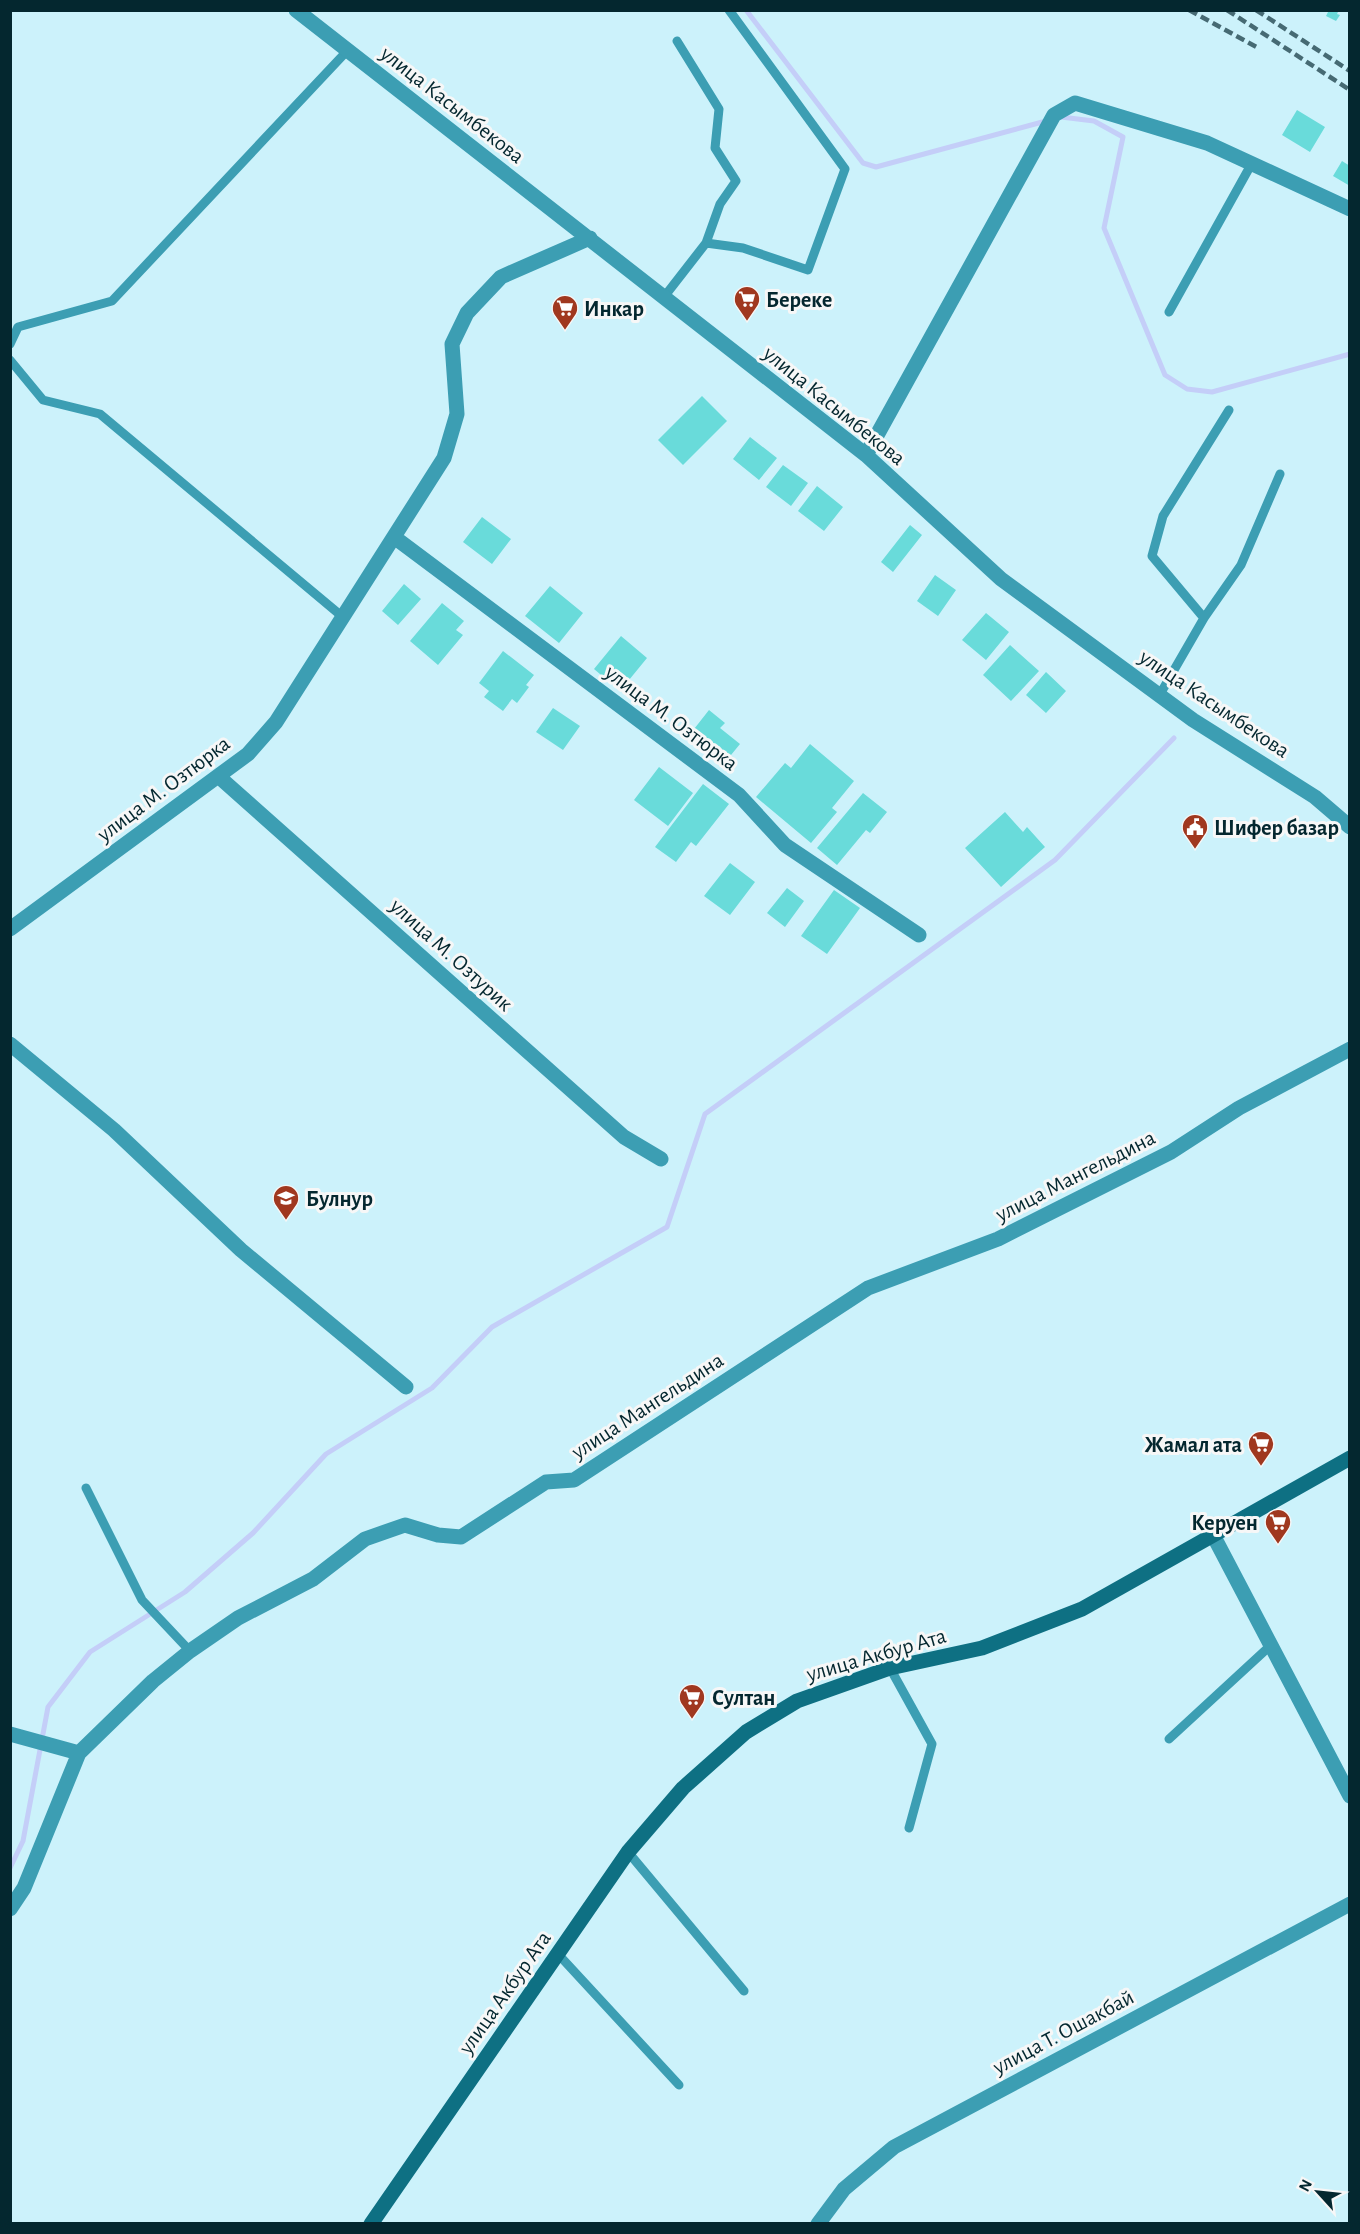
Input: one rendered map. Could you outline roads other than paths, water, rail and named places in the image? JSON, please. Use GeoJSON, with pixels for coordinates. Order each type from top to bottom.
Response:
{"type":"FeatureCollection","features":[{"type":"Feature","properties":{"kind":"main road","name":"улица Акбур Ата"},"geometry":{"type":"LineString","coordinates":[[371,2223],[628,1852],[683,1788],[746,1732],[796,1701],[890,1668],[982,1648],[1082,1609],[1350,1458]]}},
{"type":"Feature","properties":{"kind":"street","name":"улица Касымбекова"},"geometry":{"type":"LineString","coordinates":[[296,10],[866,455],[1001,579],[1193,720],[1315,797],[1350,827]]}},
{"type":"Feature","properties":{"kind":"street"},"geometry":{"type":"LineString","coordinates":[[866,455],[1054,115],[1075,103],[1207,143],[1350,209]]}},
{"type":"Feature","properties":{"kind":"street","name":"улица М. Озтюрка"},"geometry":{"type":"LineString","coordinates":[[10,928],[248,754],[276,722],[444,458],[457,414],[452,344],[467,313],[501,277],[590,238]]}},
{"type":"Feature","properties":{"kind":"street","name":"улица М. Озтюрка"},"geometry":{"type":"LineString","coordinates":[[394,537],[739,795],[785,845],[918,934]]}},
{"type":"Feature","properties":{"kind":"street","name":"улица М. Озтурик"},"geometry":{"type":"LineString","coordinates":[[218,776],[624,1137],[661,1159]]}},
{"type":"Feature","properties":{"kind":"street"},"geometry":{"type":"LineString","coordinates":[[10,1044],[114,1130],[241,1250],[406,1387]]}},
{"type":"Feature","properties":{"kind":"street","name":"улица Мангельдина"},"geometry":{"type":"LineString","coordinates":[[10,1909],[24,1888],[79,1753],[153,1681],[190,1651],[238,1618],[313,1579],[365,1539],[405,1525],[438,1535],[461,1537],[546,1482],[574,1479],[868,1288],[998,1239],[1171,1152],[1239,1108],[1350,1049]]}},
{"type":"Feature","properties":{"kind":"street"},"geometry":{"type":"LineString","coordinates":[[1213,1535],[1350,1796]]}},
{"type":"Feature","properties":{"kind":"street"},"geometry":{"type":"LineString","coordinates":[[10,1734],[79,1753]]}},
{"type":"Feature","properties":{"kind":"street","name":"улица Т. Ошакбай"},"geometry":{"type":"LineString","coordinates":[[818,2223],[844,2188],[894,2147],[1350,1904]]}},
{"type":"Feature","properties":{"kind":"lane"},"geometry":{"type":"LineString","coordinates":[[706,243],[743,248],[808,270],[845,169],[729,10]]}},
{"type":"Feature","properties":{"kind":"lane"},"geometry":{"type":"LineString","coordinates":[[664,297],[706,243],[720,204],[735,181],[715,148],[719,109],[677,41]]}},
{"type":"Feature","properties":{"kind":"lane"},"geometry":{"type":"LineString","coordinates":[[10,344],[18,327],[112,301],[347,51]]}},
{"type":"Feature","properties":{"kind":"lane"},"geometry":{"type":"LineString","coordinates":[[1169,312],[1252,163]]}},
{"type":"Feature","properties":{"kind":"lane"},"geometry":{"type":"LineString","coordinates":[[10,360],[43,400],[100,414],[344,618]]}},
{"type":"Feature","properties":{"kind":"lane"},"geometry":{"type":"LineString","coordinates":[[1204,618],[1152,556],[1163,516],[1229,410]]}},
{"type":"Feature","properties":{"kind":"lane"},"geometry":{"type":"LineString","coordinates":[[1159,696],[1204,618],[1241,565],[1280,474]]}},
{"type":"Feature","properties":{"kind":"lane"},"geometry":{"type":"LineString","coordinates":[[86,1488],[142,1600],[190,1651]]}},
{"type":"Feature","properties":{"kind":"lane"},"geometry":{"type":"LineString","coordinates":[[1169,1739],[1271,1646]]}},
{"type":"Feature","properties":{"kind":"lane"},"geometry":{"type":"LineString","coordinates":[[890,1668],[932,1744],[909,1828]]}},
{"type":"Feature","properties":{"kind":"lane"},"geometry":{"type":"LineString","coordinates":[[628,1852],[744,1991]]}},
{"type":"Feature","properties":{"kind":"lane"},"geometry":{"type":"LineString","coordinates":[[558,1954],[679,2085]]}},
{"type":"Feature","properties":{"kind":"waterway"},"geometry":{"type":"LineString","coordinates":[[746,10],[863,163],[876,167],[1046,121]]}},
{"type":"Feature","properties":{"kind":"waterway"},"geometry":{"type":"LineString","coordinates":[[1061,117],[1094,121],[1123,137],[1104,228],[1165,375],[1187,389],[1212,392],[1350,354]]}},
{"type":"Feature","properties":{"kind":"waterway"},"geometry":{"type":"LineString","coordinates":[[10,1868],[23,1841],[48,1707],[90,1652],[185,1592],[253,1533],[326,1454],[432,1388],[492,1327],[667,1227],[705,1114],[1055,860],[1174,738]]}},
{"type":"Feature","properties":{"kind":"railway"},"geometry":{"type":"LineString","coordinates":[[1189,10],[1260,49]]}},
{"type":"Feature","properties":{"kind":"railway"},"geometry":{"type":"LineString","coordinates":[[1227,10],[1350,90]]}},
{"type":"Feature","properties":{"kind":"railway"},"geometry":{"type":"LineString","coordinates":[[1256,10],[1350,71]]}},
{"type":"Feature","properties":{"kind":"place","name":"Береке"},"geometry":{"type":"Point","coordinates":[747,322]}},
{"type":"Feature","properties":{"kind":"place","name":"Инкар"},"geometry":{"type":"Point","coordinates":[565,331]}},
{"type":"Feature","properties":{"kind":"place","name":"Шифер базар"},"geometry":{"type":"Point","coordinates":[1195,850]}},
{"type":"Feature","properties":{"kind":"place","name":"Булнур"},"geometry":{"type":"Point","coordinates":[286,1221]}},
{"type":"Feature","properties":{"kind":"place","name":"Жамал ата"},"geometry":{"type":"Point","coordinates":[1261,1467]}},
{"type":"Feature","properties":{"kind":"place","name":"Керуен"},"geometry":{"type":"Point","coordinates":[1278,1545]}},
{"type":"Feature","properties":{"kind":"place","name":"Султан"},"geometry":{"type":"Point","coordinates":[692,1720]}}]}
